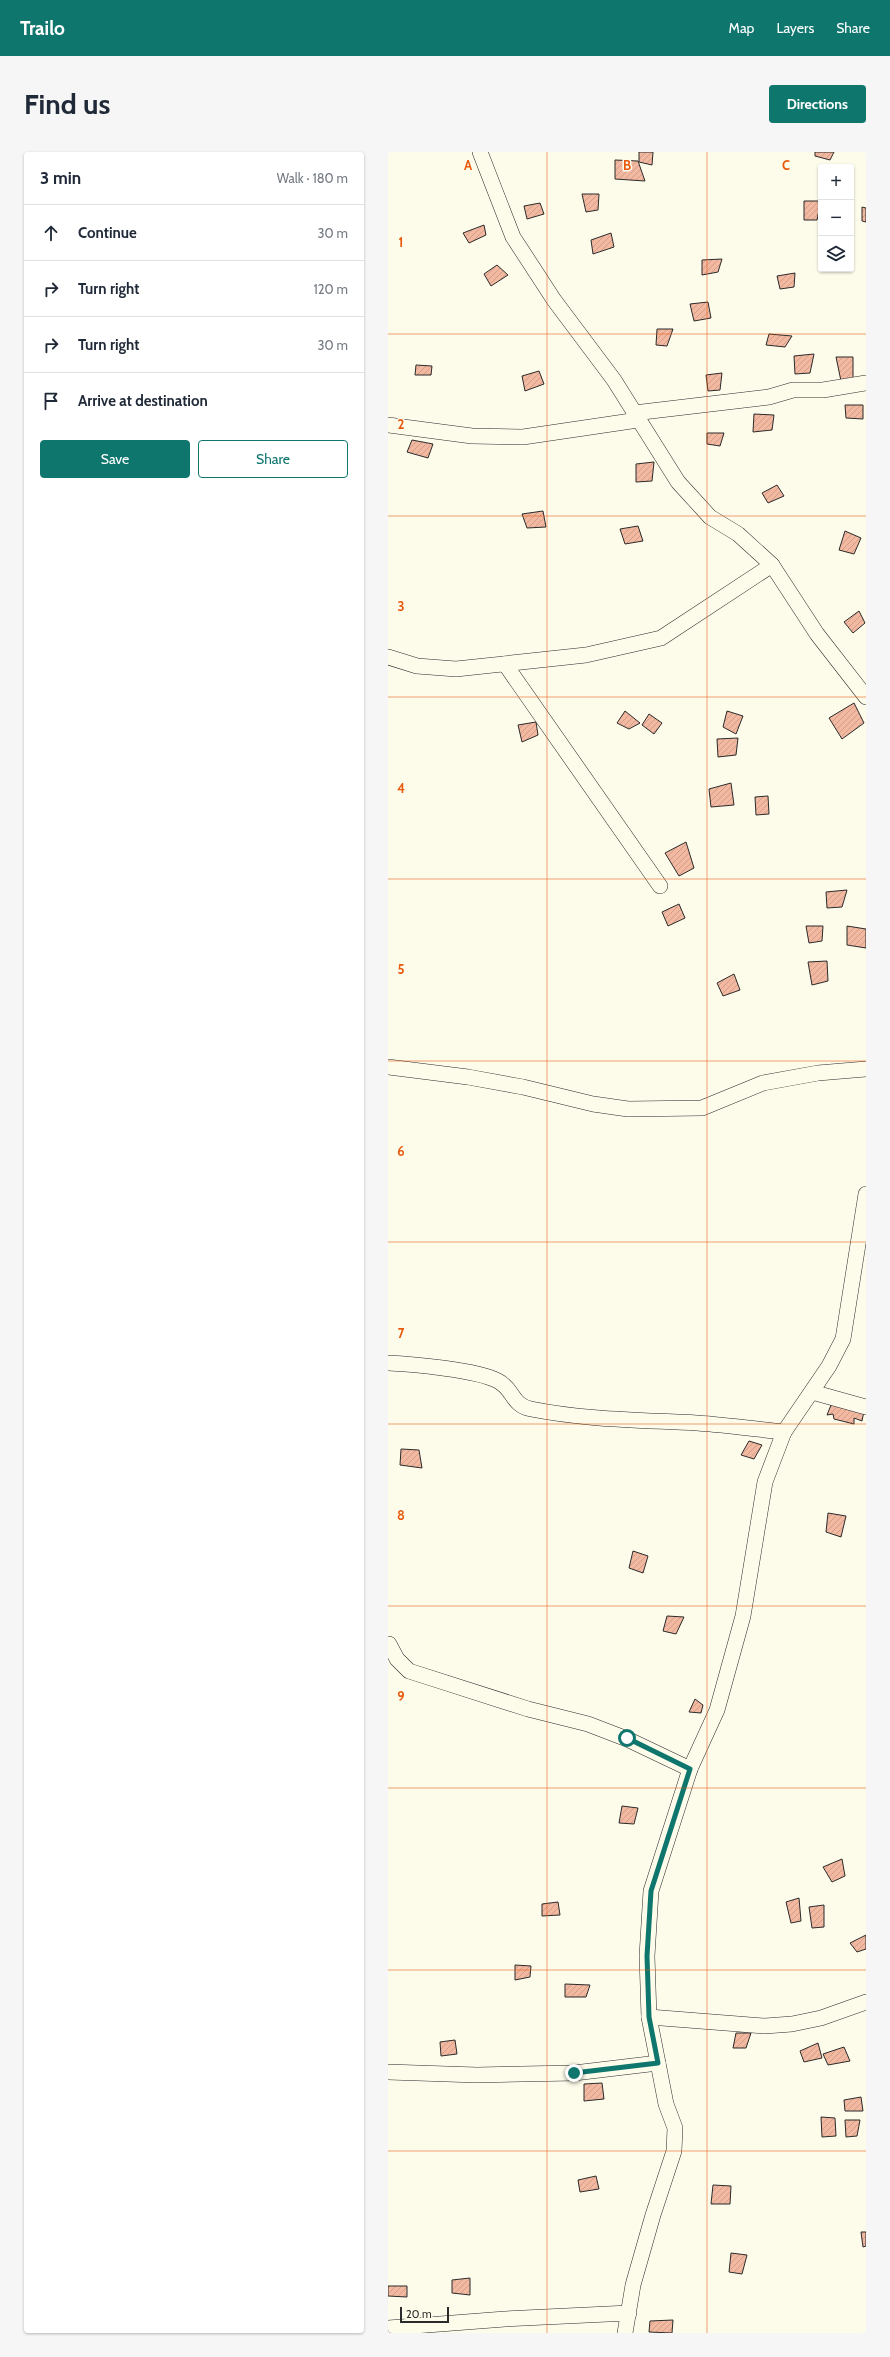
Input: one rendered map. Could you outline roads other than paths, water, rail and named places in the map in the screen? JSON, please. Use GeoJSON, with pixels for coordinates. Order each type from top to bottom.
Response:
{"type":"FeatureCollection","features":[{"type":"Feature","properties":{"kind":"street"},"geometry":{"type":"LineString","coordinates":[[480,152],[513,237],[554,300],[614,380],[678,482],[710,517],[738,534],[772,564],[817,634],[866,697]]}},
{"type":"Feature","properties":{"kind":"street"},"geometry":{"type":"LineString","coordinates":[[388,425],[472,436],[523,437],[636,416],[768,397],[793,390],[823,390],[866,383]]}},
{"type":"Feature","properties":{"kind":"street"},"geometry":{"type":"LineString","coordinates":[[388,657],[417,666],[456,669],[586,655],[661,638],[772,564]]}},
{"type":"Feature","properties":{"kind":"street"},"geometry":{"type":"LineString","coordinates":[[505,664],[660,886]]}},
{"type":"Feature","properties":{"kind":"street"},"geometry":{"type":"LineString","coordinates":[[388,1067],[468,1077],[531,1088],[593,1104],[628,1110],[702,1108],[763,1082],[818,1073],[866,1069]]}},
{"type":"Feature","properties":{"kind":"street"},"geometry":{"type":"LineString","coordinates":[[625,2333],[633,2285],[653,2214],[674,2151],[674,2128],[666,2104],[649,2017],[647,1956],[651,1891],[690,1769],[717,1710],[743,1616],[765,1482],[784,1432],[812,1392],[843,1339],[866,1194]]}},
{"type":"Feature","properties":{"kind":"street"},"geometry":{"type":"LineString","coordinates":[[388,1362],[411,1364],[490,1377],[507,1388],[520,1406],[531,1409],[568,1415],[697,1423],[784,1432]]}},
{"type":"Feature","properties":{"kind":"street"},"geometry":{"type":"LineString","coordinates":[[812,1392],[866,1407]]}},
{"type":"Feature","properties":{"kind":"street"},"geometry":{"type":"LineString","coordinates":[[389,1644],[397,1659],[409,1671],[528,1709],[588,1724],[627,1738],[690,1769]]}},
{"type":"Feature","properties":{"kind":"street"},"geometry":{"type":"LineString","coordinates":[[649,2017],[765,2026],[792,2024],[821,2018],[866,2002]]}},
{"type":"Feature","properties":{"kind":"street"},"geometry":{"type":"LineString","coordinates":[[388,2072],[477,2075],[574,2073],[658,2063]]}},
{"type":"Feature","properties":{"kind":"street"},"geometry":{"type":"LineString","coordinates":[[388,2328],[505,2319],[628,2313]]}}]}
